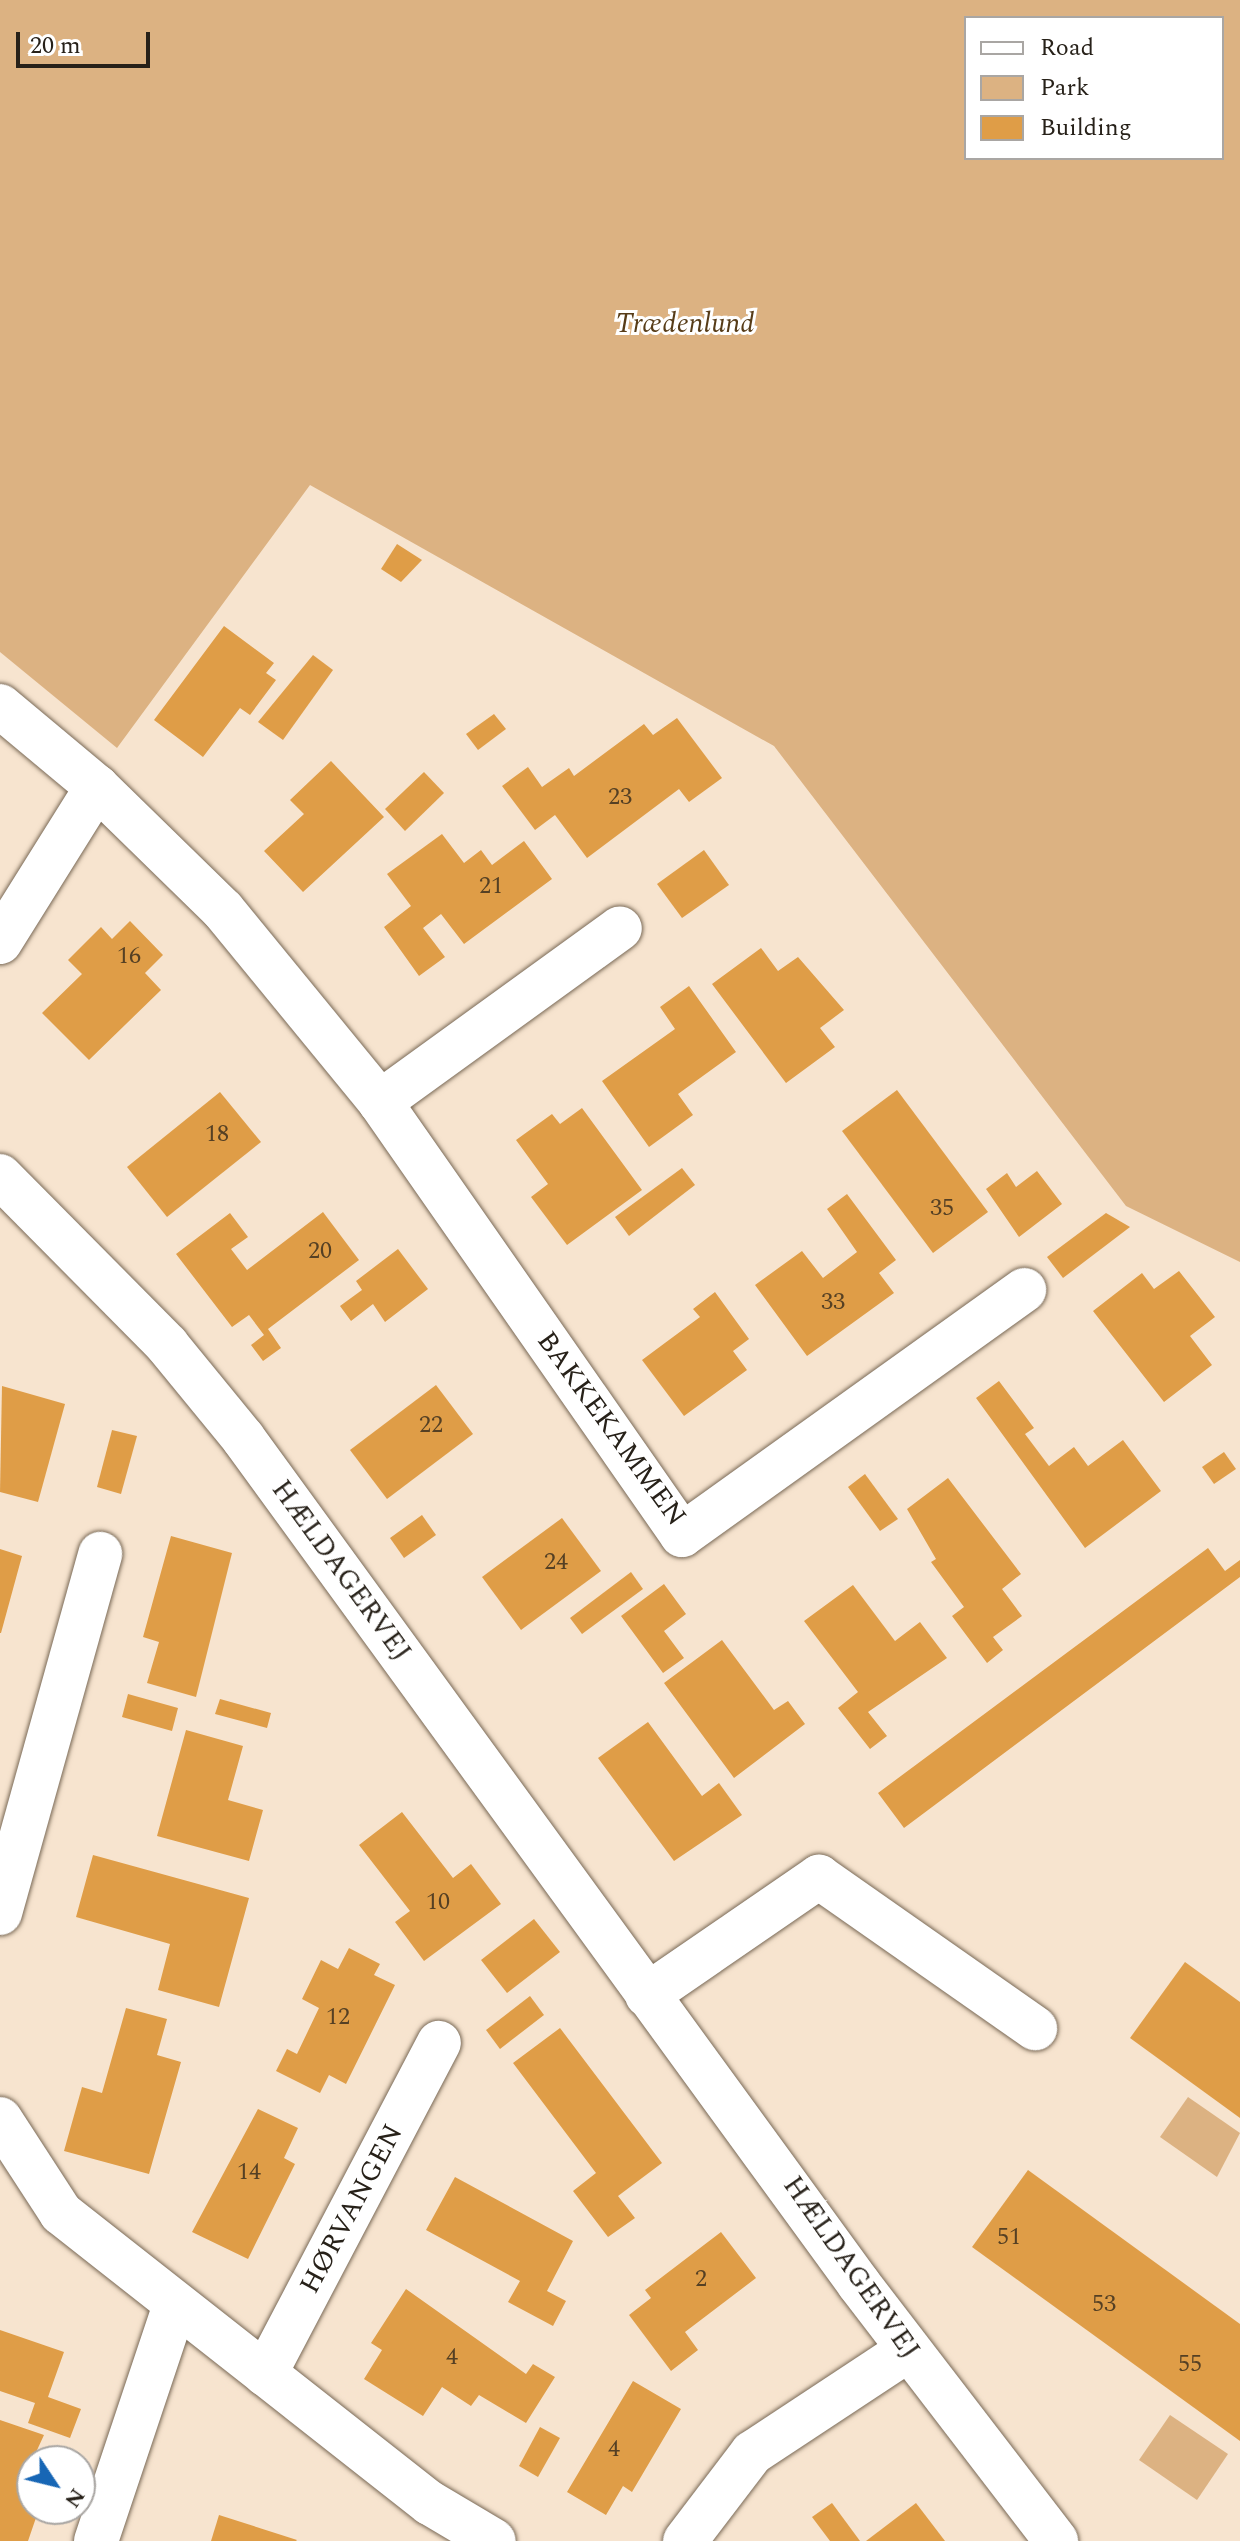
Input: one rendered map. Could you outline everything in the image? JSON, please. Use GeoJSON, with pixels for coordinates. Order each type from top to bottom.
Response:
{"type":"FeatureCollection","features":[{"type":"Feature","properties":{"kind":"street","name":"BAKKEKAMMEN"},"geometry":{"type":"LineString","coordinates":[[0,706],[97,787],[223,910],[380,1102],[682,1535],[1024,1290]]}},
{"type":"Feature","properties":{"kind":"street"},"geometry":{"type":"LineString","coordinates":[[0,942],[97,787]]}},
{"type":"Feature","properties":{"kind":"street"},"geometry":{"type":"LineString","coordinates":[[380,1102],[620,928]]}},
{"type":"Feature","properties":{"kind":"street","name":"HÆLDAGERVEJ"},"geometry":{"type":"LineString","coordinates":[[0,1176],[167,1345],[243,1438],[908,2350],[1056,2541]]}},
{"type":"Feature","properties":{"kind":"street"},"geometry":{"type":"LineString","coordinates":[[0,1913],[100,1554]]}},
{"type":"Feature","properties":{"kind":"street"},"geometry":{"type":"LineString","coordinates":[[647,1995],[819,1877],[1035,2028]]}},
{"type":"Feature","properties":{"kind":"street","name":"HØRVANGEN"},"geometry":{"type":"LineString","coordinates":[[265,2374],[439,2043]]}},
{"type":"Feature","properties":{"kind":"street"},"geometry":{"type":"LineString","coordinates":[[0,2119],[61,2213],[174,2308],[265,2374],[430,2503],[494,2541]]}},
{"type":"Feature","properties":{"kind":"street"},"geometry":{"type":"LineString","coordinates":[[96,2541],[174,2308]]}},
{"type":"Feature","properties":{"kind":"street"},"geometry":{"type":"LineString","coordinates":[[685,2541],[752,2453],[908,2350]]}},
{"type":"Feature","properties":{"kind":"green space","name":"Trædenlund"},"geometry":{"type":"Polygon","coordinates":[[[0,0],[1240,0],[1240,1262],[1126,1206],[774,746],[310,485],[117,748],[0,652],[0,0]]]}},
{"type":"Feature","properties":{"kind":"green space"},"geometry":{"type":"Polygon","coordinates":[[[1188,2097],[1240,2133],[1217,2177],[1160,2137],[1188,2097]]]}},
{"type":"Feature","properties":{"kind":"green space"},"geometry":{"type":"Polygon","coordinates":[[[1170,2415],[1228,2454],[1197,2500],[1139,2460],[1170,2415]]]}},
{"type":"Feature","properties":{"kind":"building"},"geometry":{"type":"Polygon","coordinates":[[[397,544],[422,560],[401,582],[381,569],[397,544]]]}},
{"type":"Feature","properties":{"kind":"building"},"geometry":{"type":"Polygon","coordinates":[[[224,626],[274,663],[266,673],[276,680],[250,715],[240,708],[203,757],[154,720],[224,626]]]}},
{"type":"Feature","properties":{"kind":"building"},"geometry":{"type":"Polygon","coordinates":[[[313,655],[333,670],[283,740],[258,722],[313,655]]]}},
{"type":"Feature","properties":{"kind":"building"},"geometry":{"type":"Polygon","coordinates":[[[494,714],[506,729],[478,750],[466,734],[494,714]]]}},
{"type":"Feature","properties":{"kind":"building"},"geometry":{"type":"Polygon","coordinates":[[[677,718],[722,778],[689,802],[679,789],[587,858],[555,815],[535,830],[502,786],[528,767],[542,787],[569,768],[574,776],[644,724],[653,735],[677,718]]]}},
{"type":"Feature","properties":{"kind":"building"},"geometry":{"type":"Polygon","coordinates":[[[331,761],[384,817],[303,892],[264,851],[304,814],[290,800],[331,761]]]}},
{"type":"Feature","properties":{"kind":"building"},"geometry":{"type":"Polygon","coordinates":[[[424,772],[444,793],[405,831],[385,809],[424,772]]]}},
{"type":"Feature","properties":{"kind":"building"},"geometry":{"type":"Polygon","coordinates":[[[442,834],[464,863],[481,850],[492,865],[524,841],[552,879],[464,944],[441,914],[423,928],[445,957],[419,976],[384,927],[411,906],[387,874],[442,834]]]}},
{"type":"Feature","properties":{"kind":"building"},"geometry":{"type":"Polygon","coordinates":[[[704,850],[729,885],[682,918],[657,884],[704,850]]]}},
{"type":"Feature","properties":{"kind":"building"},"geometry":{"type":"Polygon","coordinates":[[[130,921],[163,955],[145,973],[161,990],[89,1060],[42,1013],[82,974],[68,960],[101,927],[112,939],[130,921]]]}},
{"type":"Feature","properties":{"kind":"building"},"geometry":{"type":"Polygon","coordinates":[[[761,948],[778,971],[798,957],[844,1010],[820,1028],[835,1047],[786,1083],[712,984],[761,948]]]}},
{"type":"Feature","properties":{"kind":"building"},"geometry":{"type":"Polygon","coordinates":[[[689,986],[736,1052],[678,1094],[693,1115],[649,1147],[602,1081],[675,1029],[660,1007],[689,986]]]}},
{"type":"Feature","properties":{"kind":"building"},"geometry":{"type":"Polygon","coordinates":[[[897,1090],[988,1212],[933,1253],[842,1131],[897,1090]]]}},
{"type":"Feature","properties":{"kind":"building"},"geometry":{"type":"Polygon","coordinates":[[[220,1092],[261,1142],[167,1217],[127,1167],[220,1092]]]}},
{"type":"Feature","properties":{"kind":"building"},"geometry":{"type":"Polygon","coordinates":[[[582,1108],[642,1190],[567,1245],[531,1197],[548,1184],[516,1140],[552,1114],[560,1124],[582,1108]]]}},
{"type":"Feature","properties":{"kind":"building"},"geometry":{"type":"Polygon","coordinates":[[[682,1168],[695,1185],[629,1236],[615,1217],[682,1168]]]}},
{"type":"Feature","properties":{"kind":"building"},"geometry":{"type":"Polygon","coordinates":[[[1037,1171],[1062,1204],[1019,1237],[986,1189],[1007,1173],[1016,1187],[1037,1171]]]}},
{"type":"Feature","properties":{"kind":"building"},"geometry":{"type":"Polygon","coordinates":[[[847,1194],[896,1260],[879,1273],[894,1293],[807,1356],[755,1285],[802,1251],[823,1278],[857,1252],[827,1209],[847,1194]]]}},
{"type":"Feature","properties":{"kind":"building"},"geometry":{"type":"Polygon","coordinates":[[[323,1212],[359,1260],[268,1329],[281,1348],[263,1361],[251,1345],[264,1335],[249,1315],[232,1327],[176,1254],[230,1213],[248,1237],[231,1249],[247,1270],[323,1212]]]}},
{"type":"Feature","properties":{"kind":"building"},"geometry":{"type":"Polygon","coordinates":[[[1106,1213],[1130,1227],[1063,1278],[1047,1257],[1106,1213]]]}},
{"type":"Feature","properties":{"kind":"building"},"geometry":{"type":"Polygon","coordinates":[[[398,1249],[428,1289],[385,1322],[373,1304],[351,1321],[340,1306],[362,1290],[356,1281],[398,1249]]]}},
{"type":"Feature","properties":{"kind":"building"},"geometry":{"type":"Polygon","coordinates":[[[1179,1271],[1215,1317],[1190,1336],[1212,1365],[1164,1402],[1093,1311],[1142,1273],[1154,1289],[1179,1271]]]}},
{"type":"Feature","properties":{"kind":"building"},"geometry":{"type":"Polygon","coordinates":[[[715,1292],[749,1339],[733,1351],[747,1370],[684,1416],[642,1360],[700,1317],[693,1309],[715,1292]]]}},
{"type":"Feature","properties":{"kind":"building"},"geometry":{"type":"Polygon","coordinates":[[[999,1381],[1034,1428],[1025,1434],[1049,1466],[1074,1447],[1088,1466],[1123,1440],[1161,1491],[1085,1548],[976,1398],[999,1381]]]}},
{"type":"Feature","properties":{"kind":"building"},"geometry":{"type":"Polygon","coordinates":[[[436,1385],[473,1434],[387,1499],[350,1450],[436,1385]]]}},
{"type":"Feature","properties":{"kind":"building"},"geometry":{"type":"Polygon","coordinates":[[[2,1386],[65,1404],[38,1502],[0,1492],[2,1386]]]}},
{"type":"Feature","properties":{"kind":"building"},"geometry":{"type":"Polygon","coordinates":[[[112,1430],[137,1436],[121,1494],[97,1487],[112,1430]]]}},
{"type":"Feature","properties":{"kind":"building"},"geometry":{"type":"Polygon","coordinates":[[[1224,1452],[1236,1469],[1214,1484],[1202,1467],[1224,1452]]]}},
{"type":"Feature","properties":{"kind":"building"},"geometry":{"type":"Polygon","coordinates":[[[865,1474],[898,1519],[880,1531],[848,1487],[865,1474]]]}},
{"type":"Feature","properties":{"kind":"building"},"geometry":{"type":"Polygon","coordinates":[[[948,1478],[1021,1574],[1002,1589],[1022,1616],[993,1637],[1003,1650],[987,1663],[952,1616],[964,1607],[931,1562],[936,1559],[907,1509],[948,1478]]]}},
{"type":"Feature","properties":{"kind":"building"},"geometry":{"type":"Polygon","coordinates":[[[422,1515],[436,1535],[404,1558],[390,1538],[422,1515]]]}},
{"type":"Feature","properties":{"kind":"building"},"geometry":{"type":"Polygon","coordinates":[[[562,1518],[601,1571],[521,1630],[482,1577],[562,1518]]]}},
{"type":"Feature","properties":{"kind":"building"},"geometry":{"type":"Polygon","coordinates":[[[171,1536],[232,1553],[196,1697],[147,1683],[159,1642],[143,1637],[171,1536]]]}},
{"type":"Feature","properties":{"kind":"building"},"geometry":{"type":"Polygon","coordinates":[[[1208,1548],[1225,1571],[1240,1560],[1240,1577],[904,1828],[878,1793],[1208,1548]]]}},
{"type":"Feature","properties":{"kind":"building"},"geometry":{"type":"Polygon","coordinates":[[[0,1549],[22,1556],[1,1633],[0,1633],[0,1549]]]}},
{"type":"Feature","properties":{"kind":"building"},"geometry":{"type":"Polygon","coordinates":[[[631,1572],[643,1589],[582,1634],[570,1618],[631,1572]]]}},
{"type":"Feature","properties":{"kind":"building"},"geometry":{"type":"Polygon","coordinates":[[[664,1584],[686,1614],[664,1631],[684,1658],[663,1673],[621,1616],[664,1584]]]}},
{"type":"Feature","properties":{"kind":"building"},"geometry":{"type":"Polygon","coordinates":[[[853,1585],[895,1641],[920,1622],[947,1658],[868,1712],[887,1736],[870,1749],[838,1708],[858,1692],[804,1621],[853,1585]]]}},
{"type":"Feature","properties":{"kind":"building"},"geometry":{"type":"Polygon","coordinates":[[[722,1640],[774,1710],[788,1701],[805,1724],[734,1778],[664,1683],[722,1640]]]}},
{"type":"Feature","properties":{"kind":"building"},"geometry":{"type":"Polygon","coordinates":[[[128,1694],[178,1708],[172,1731],[122,1717],[128,1694]]]}},
{"type":"Feature","properties":{"kind":"building"},"geometry":{"type":"Polygon","coordinates":[[[220,1699],[271,1713],[267,1728],[215,1714],[220,1699]]]}},
{"type":"Feature","properties":{"kind":"building"},"geometry":{"type":"Polygon","coordinates":[[[648,1722],[702,1796],[719,1783],[742,1815],[674,1861],[598,1758],[648,1722]]]}},
{"type":"Feature","properties":{"kind":"building"},"geometry":{"type":"Polygon","coordinates":[[[186,1730],[243,1746],[228,1800],[263,1810],[249,1861],[157,1836],[186,1730]]]}},
{"type":"Feature","properties":{"kind":"building"},"geometry":{"type":"Polygon","coordinates":[[[402,1812],[453,1878],[471,1864],[501,1904],[424,1961],[395,1922],[410,1911],[359,1845],[402,1812]]]}},
{"type":"Feature","properties":{"kind":"building"},"geometry":{"type":"Polygon","coordinates":[[[93,1855],[249,1898],[219,2007],[158,1990],[170,1944],[76,1917],[93,1855]]]}},
{"type":"Feature","properties":{"kind":"building"},"geometry":{"type":"Polygon","coordinates":[[[534,1919],[560,1952],[507,1993],[481,1960],[534,1919]]]}},
{"type":"Feature","properties":{"kind":"building"},"geometry":{"type":"Polygon","coordinates":[[[349,1948],[380,1964],[374,1975],[395,1985],[346,2084],[329,2075],[320,2093],[276,2071],[287,2049],[297,2054],[319,2008],[302,1999],[321,1960],[338,1969],[349,1948]]]}},
{"type":"Feature","properties":{"kind":"building"},"geometry":{"type":"Polygon","coordinates":[[[1185,1962],[1240,2002],[1240,2118],[1130,2038],[1185,1962]]]}},
{"type":"Feature","properties":{"kind":"building"},"geometry":{"type":"Polygon","coordinates":[[[530,1996],[544,2015],[500,2049],[486,2030],[530,1996]]]}},
{"type":"Feature","properties":{"kind":"building"},"geometry":{"type":"Polygon","coordinates":[[[126,2008],[167,2019],[157,2055],[181,2062],[149,2174],[64,2151],[82,2087],[102,2093],[126,2008]]]}},
{"type":"Feature","properties":{"kind":"building"},"geometry":{"type":"Polygon","coordinates":[[[560,2028],[662,2163],[618,2196],[635,2218],[608,2237],[573,2191],[596,2173],[513,2063],[560,2028]]]}},
{"type":"Feature","properties":{"kind":"building"},"geometry":{"type":"Polygon","coordinates":[[[258,2109],[298,2128],[284,2158],[295,2164],[248,2259],[192,2232],[258,2109]]]}},
{"type":"Feature","properties":{"kind":"building"},"geometry":{"type":"Polygon","coordinates":[[[1028,2170],[1240,2324],[1240,2441],[972,2247],[1028,2170]]]}},
{"type":"Feature","properties":{"kind":"building"},"geometry":{"type":"Polygon","coordinates":[[[455,2177],[573,2241],[547,2291],[566,2301],[553,2326],[508,2302],[520,2281],[426,2230],[455,2177]]]}},
{"type":"Feature","properties":{"kind":"building"},"geometry":{"type":"Polygon","coordinates":[[[721,2232],[756,2278],[685,2332],[698,2350],[671,2371],[629,2315],[651,2298],[645,2290],[721,2232]]]}},
{"type":"Feature","properties":{"kind":"building"},"geometry":{"type":"Polygon","coordinates":[[[406,2289],[526,2374],[533,2364],[555,2377],[526,2423],[479,2395],[471,2406],[442,2387],[423,2416],[364,2379],[382,2350],[371,2343],[406,2289]]]}},
{"type":"Feature","properties":{"kind":"building"},"geometry":{"type":"Polygon","coordinates":[[[0,2330],[64,2352],[48,2397],[81,2409],[70,2438],[28,2423],[35,2403],[0,2391],[0,2330]]]}},
{"type":"Feature","properties":{"kind":"building"},"geometry":{"type":"Polygon","coordinates":[[[633,2381],[681,2409],[632,2492],[623,2486],[606,2515],[567,2492],[633,2381]]]}},
{"type":"Feature","properties":{"kind":"building"},"geometry":{"type":"Polygon","coordinates":[[[0,2420],[44,2435],[39,2445],[16,2445],[16,2525],[34,2525],[28,2541],[0,2541],[0,2420]]]}},
{"type":"Feature","properties":{"kind":"building"},"geometry":{"type":"Polygon","coordinates":[[[540,2427],[560,2438],[538,2477],[519,2466],[540,2427]]]}},
{"type":"Feature","properties":{"kind":"building"},"geometry":{"type":"Polygon","coordinates":[[[832,2503],[860,2541],[830,2541],[812,2517],[832,2503]]]}},
{"type":"Feature","properties":{"kind":"building"},"geometry":{"type":"Polygon","coordinates":[[[916,2503],[945,2541],[866,2541],[916,2503]]]}},
{"type":"Feature","properties":{"kind":"building"},"geometry":{"type":"Polygon","coordinates":[[[219,2515],[297,2540],[211,2541],[219,2515]]]}}]}
